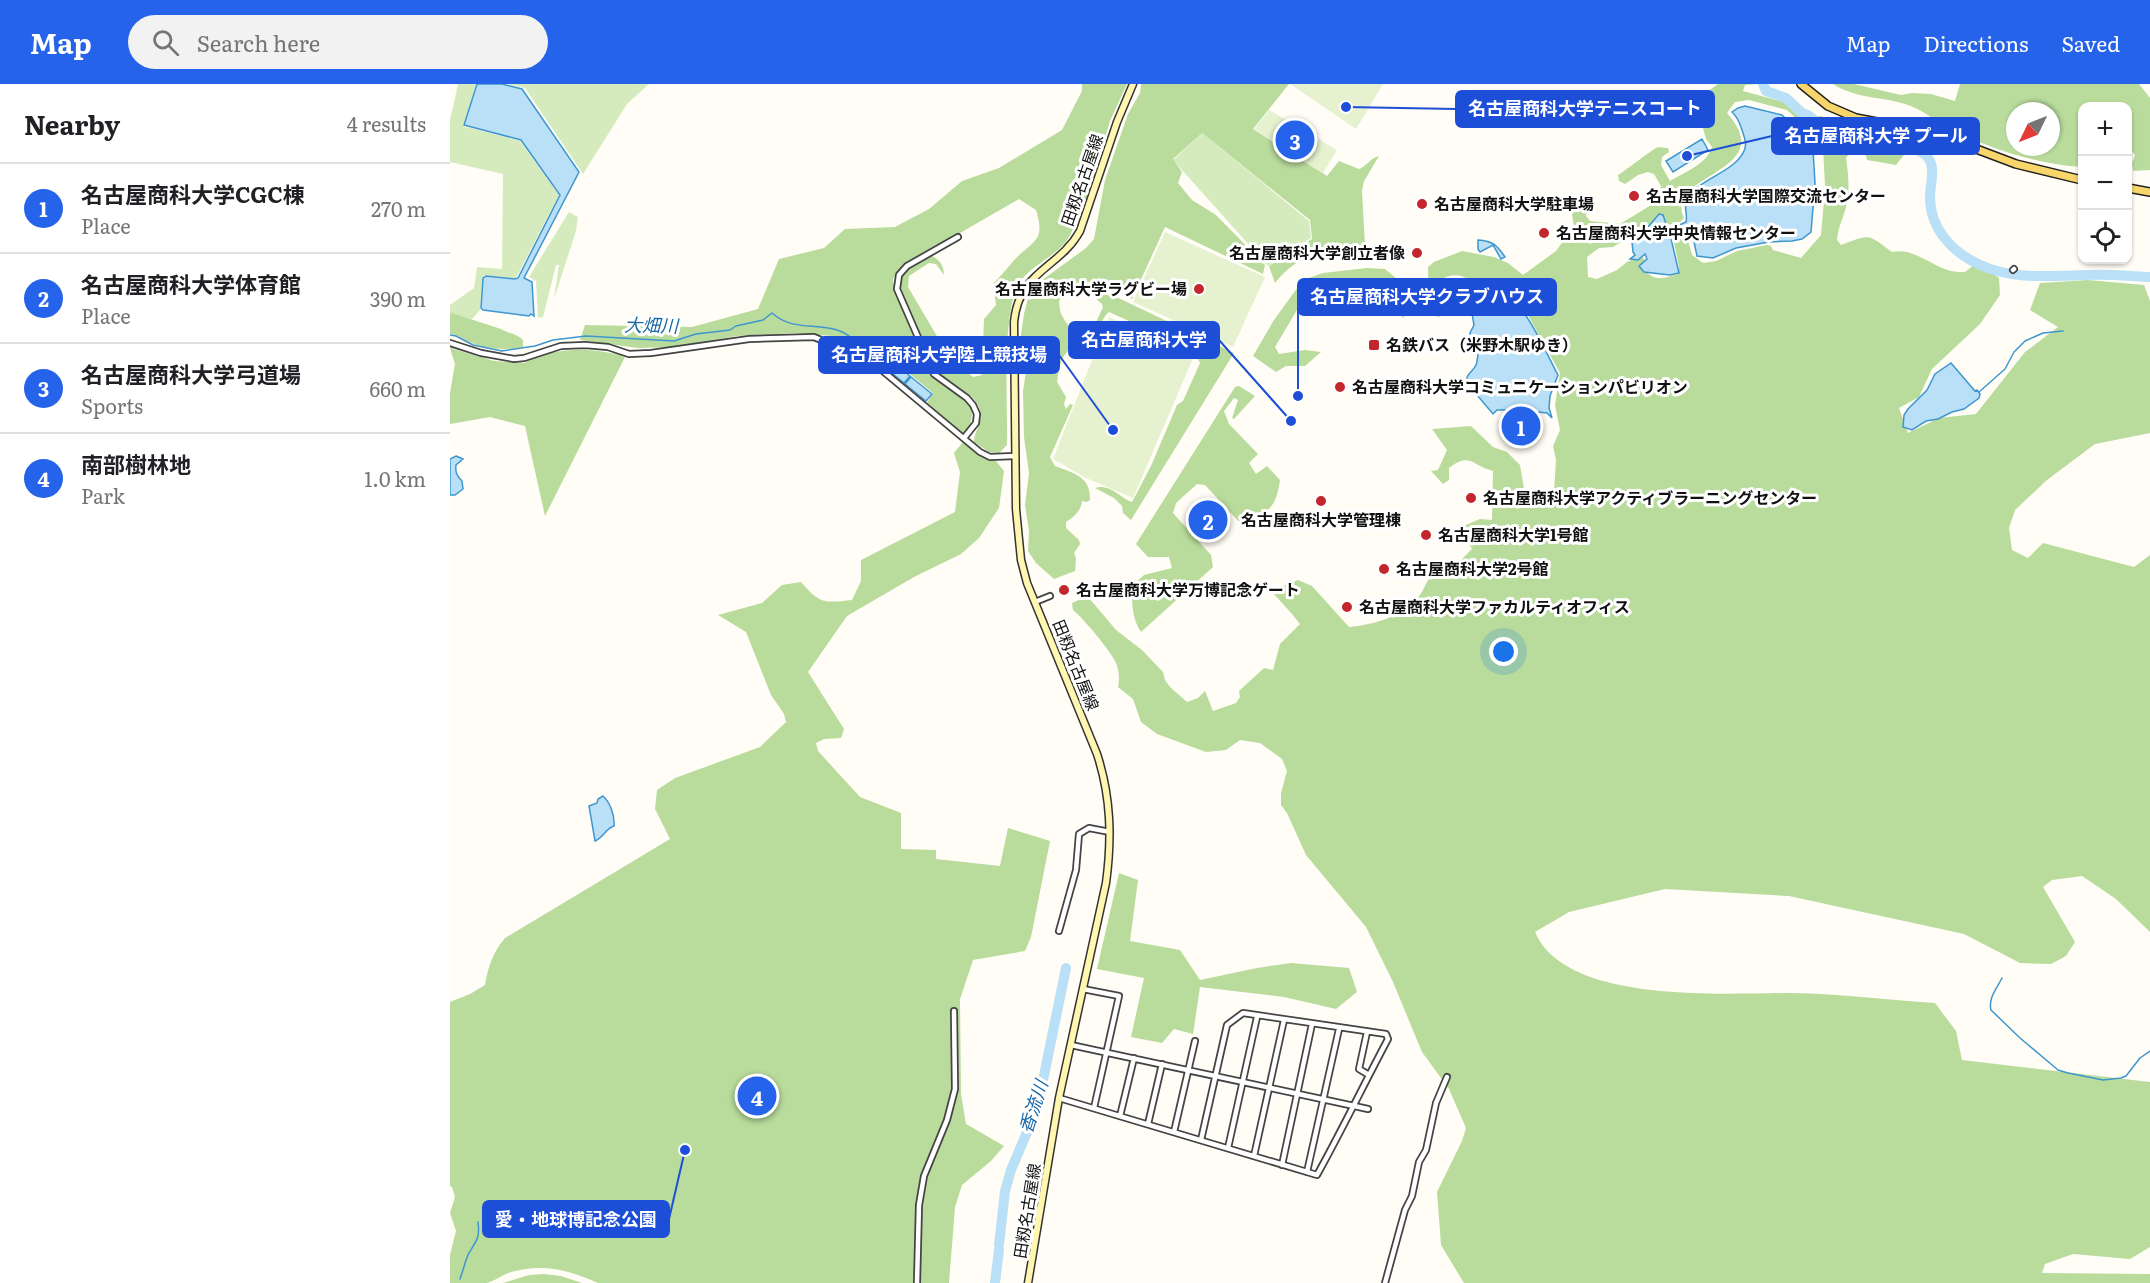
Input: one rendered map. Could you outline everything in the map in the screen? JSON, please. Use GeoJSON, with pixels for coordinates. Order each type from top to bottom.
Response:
{"type":"FeatureCollection","features":[{"type":"Feature","properties":{"kind":"main road","name":"田籾名古屋線"},"geometry":{"type":"LineString","coordinates":[[1029,1283],[1059,1098],[1106,883],[1110,817],[1104,773],[1073,691],[1035,602],[1021,560],[1017,534],[1014,322],[1018,301],[1025,287],[1040,270],[1073,244],[1080,231],[1110,141],[1133,84]]}},
{"type":"Feature","properties":{"kind":"main road"},"geometry":{"type":"LineString","coordinates":[[1801,84],[1828,106],[1856,118],[1934,133],[2016,164],[2078,179]]}},
{"type":"Feature","properties":{"kind":"main road"},"geometry":{"type":"LineString","coordinates":[[2132,189],[2150,192]]}},
{"type":"Feature","properties":{"kind":"street"},"geometry":{"type":"LineString","coordinates":[[958,237],[906,266],[899,275],[897,289],[934,374],[973,405],[977,414],[976,423],[964,438]]}},
{"type":"Feature","properties":{"kind":"street"},"geometry":{"type":"LineString","coordinates":[[450,343],[482,353],[524,358],[561,346],[597,346],[629,354],[749,339],[814,337],[872,362],[986,456],[1015,456]]}},
{"type":"Feature","properties":{"kind":"street"},"geometry":{"type":"LineString","coordinates":[[1035,602],[1050,596]]}},
{"type":"Feature","properties":{"kind":"street"},"geometry":{"type":"LineString","coordinates":[[1059,931],[1076,870],[1079,834],[1089,828],[1110,832]]}},
{"type":"Feature","properties":{"kind":"street"},"geometry":{"type":"LineString","coordinates":[[1083,989],[1119,996],[1094,1108]]}},
{"type":"Feature","properties":{"kind":"street"},"geometry":{"type":"LineString","coordinates":[[917,1283],[918,1205],[924,1176],[947,1120],[955,1089],[954,1011]]}},
{"type":"Feature","properties":{"kind":"street"},"geometry":{"type":"LineString","coordinates":[[1059,1098],[1317,1175],[1389,1039],[1386,1034],[1243,1014],[1227,1025],[1201,1140]]}},
{"type":"Feature","properties":{"kind":"street"},"geometry":{"type":"LineString","coordinates":[[1228,1148],[1257,1017]]}},
{"type":"Feature","properties":{"kind":"street"},"geometry":{"type":"LineString","coordinates":[[1254,1156],[1284,1020]]}},
{"type":"Feature","properties":{"kind":"street"},"geometry":{"type":"LineString","coordinates":[[1282,1165],[1312,1024]]}},
{"type":"Feature","properties":{"kind":"street"},"geometry":{"type":"LineString","coordinates":[[1307,1172],[1339,1029]]}},
{"type":"Feature","properties":{"kind":"street"},"geometry":{"type":"LineString","coordinates":[[1367,1032],[1359,1069],[1369,1075]]}},
{"type":"Feature","properties":{"kind":"street"},"geometry":{"type":"LineString","coordinates":[[1174,1132],[1195,1041]]}},
{"type":"Feature","properties":{"kind":"street"},"geometry":{"type":"LineString","coordinates":[[1071,1045],[1108,1051],[1368,1109]]}},
{"type":"Feature","properties":{"kind":"street"},"geometry":{"type":"LineString","coordinates":[[1120,1116],[1134,1058]]}},
{"type":"Feature","properties":{"kind":"street"},"geometry":{"type":"LineString","coordinates":[[1148,1124],[1162,1064]]}},
{"type":"Feature","properties":{"kind":"street"},"geometry":{"type":"LineString","coordinates":[[1385,1283],[1406,1210],[1413,1197],[1419,1162],[1426,1150],[1436,1103],[1447,1077]]}},
{"type":"Feature","properties":{"kind":"green space"},"geometry":{"type":"Polygon","coordinates":[[[458,84],[476,84],[463,126],[520,141],[559,195],[517,276],[514,279],[484,275],[480,310],[472,319],[450,314],[450,305],[474,288],[477,267],[502,269],[503,174],[450,162],[450,120],[458,84]]]}},
{"type":"Feature","properties":{"kind":"green space"},"geometry":{"type":"Polygon","coordinates":[[[507,84],[649,84],[627,104],[583,174],[525,88],[507,84]]]}},
{"type":"Feature","properties":{"kind":"green space"},"geometry":{"type":"Polygon","coordinates":[[[1082,84],[1127,84],[1110,121],[1087,198],[1069,237],[1060,248],[1025,276],[1014,295],[1008,336],[1007,445],[999,453],[989,452],[974,442],[980,420],[978,404],[969,394],[945,379],[934,366],[900,291],[904,272],[912,264],[930,255],[938,260],[942,265],[944,275],[936,264],[929,263],[909,276],[908,287],[951,360],[973,377],[982,375],[984,319],[996,305],[993,284],[1037,238],[1039,233],[1036,210],[1019,199],[903,266],[893,279],[904,314],[930,370],[939,381],[973,410],[970,426],[962,434],[927,403],[933,393],[878,348],[868,357],[832,336],[794,333],[737,336],[676,347],[638,348],[580,340],[585,325],[692,327],[758,309],[779,259],[824,248],[845,229],[895,227],[929,209],[962,181],[999,168],[1062,130],[1082,91],[1082,84]]]}},
{"type":"Feature","properties":{"kind":"green space"},"geometry":{"type":"Polygon","coordinates":[[[1141,84],[1289,84],[1253,129],[1327,176],[1339,161],[1359,169],[1379,156],[1364,181],[1362,191],[1365,246],[1361,250],[1324,253],[1304,259],[1294,264],[1275,283],[1269,266],[1312,239],[1310,220],[1202,133],[1173,159],[1182,172],[1178,183],[1192,200],[1216,215],[1265,265],[1263,274],[1165,227],[1132,299],[1095,282],[1072,286],[1062,295],[1059,302],[1060,310],[1072,331],[1073,339],[1062,359],[1057,382],[1066,397],[1064,404],[1066,409],[1070,404],[1073,405],[1050,457],[1055,466],[1075,474],[1084,481],[1090,492],[1090,500],[1082,501],[1077,513],[1066,522],[1066,528],[1079,540],[1080,544],[1074,553],[1075,571],[1054,579],[1036,563],[1028,551],[1029,531],[1025,505],[1029,473],[1024,437],[1023,391],[1027,365],[1021,335],[1024,314],[1028,298],[1038,283],[1086,248],[1094,239],[1105,180],[1128,114],[1140,93],[1141,84]]]}},
{"type":"Feature","properties":{"kind":"green space"},"geometry":{"type":"Polygon","coordinates":[[[1290,84],[1383,84],[1356,129],[1290,84]]]}},
{"type":"Feature","properties":{"kind":"green space"},"geometry":{"type":"Polygon","coordinates":[[[1718,84],[1758,84],[1745,85],[1743,91],[1787,103],[1808,118],[1821,116],[1838,127],[1903,140],[1911,146],[1896,165],[1867,160],[1864,149],[1853,149],[1846,158],[1848,197],[1837,240],[1841,245],[1868,237],[1878,241],[1892,252],[1915,254],[1944,269],[1953,271],[1965,272],[1974,265],[1999,278],[2000,295],[1980,324],[1932,369],[1919,397],[1899,408],[1908,433],[1939,418],[1976,414],[2025,352],[2058,327],[2030,310],[2040,283],[2088,280],[2144,285],[2150,301],[2150,433],[2095,444],[2047,480],[2015,510],[2009,528],[2012,550],[2028,558],[2043,543],[2134,567],[2150,555],[2150,932],[2116,899],[2082,876],[2052,880],[2043,887],[2075,942],[2066,956],[2051,964],[2020,963],[1964,934],[1789,896],[1665,889],[1569,912],[1535,932],[1552,956],[1579,972],[1613,983],[1650,990],[1690,993],[1793,993],[1935,1003],[1956,1031],[1962,1060],[2150,1082],[2150,1247],[2130,1259],[2073,1254],[2045,1264],[2042,1273],[2150,1274],[2150,1283],[1464,1283],[1441,1245],[1437,1192],[1466,1128],[1449,1089],[1422,1052],[1393,982],[1366,927],[1306,855],[1281,805],[1281,793],[1287,771],[1282,759],[1260,743],[1240,740],[1226,750],[1206,752],[1157,734],[1141,722],[1133,699],[1118,687],[1118,672],[1113,657],[1084,620],[1073,610],[1072,603],[1089,598],[1116,630],[1142,650],[1163,672],[1170,687],[1187,702],[1198,698],[1205,691],[1213,711],[1236,703],[1240,697],[1239,691],[1264,668],[1273,670],[1280,644],[1300,624],[1271,591],[1298,580],[1312,586],[1349,627],[1368,624],[1406,609],[1420,595],[1431,577],[1450,569],[1472,549],[1456,529],[1480,519],[1492,520],[1493,471],[1471,461],[1462,461],[1449,468],[1449,480],[1443,484],[1431,471],[1438,470],[1447,450],[1432,429],[1471,426],[1493,447],[1507,452],[1520,465],[1524,489],[1533,496],[1534,503],[1544,508],[1552,503],[1556,460],[1553,446],[1560,430],[1555,405],[1560,373],[1525,310],[1510,292],[1493,284],[1483,284],[1478,289],[1462,276],[1442,279],[1438,294],[1440,317],[1429,315],[1428,267],[1434,262],[1462,251],[1494,257],[1508,263],[1523,275],[1556,251],[1574,226],[1571,210],[1580,198],[1586,198],[1588,204],[1586,216],[1590,221],[1620,224],[1656,202],[1661,186],[1654,174],[1648,172],[1638,175],[1625,184],[1619,181],[1618,175],[1658,147],[1668,148],[1669,152],[1662,157],[1661,165],[1670,181],[1695,167],[1705,158],[1712,147],[1706,139],[1703,128],[1691,121],[1685,108],[1718,84]],[[1749,100],[1735,102],[1727,113],[1740,133],[1740,148],[1732,161],[1689,191],[1682,203],[1684,218],[1680,222],[1668,225],[1661,214],[1650,224],[1613,247],[1599,248],[1587,257],[1588,277],[1597,279],[1642,255],[1645,261],[1643,267],[1650,275],[1663,278],[1678,274],[1679,267],[1673,237],[1680,235],[1687,237],[1692,255],[1703,263],[1716,261],[1737,251],[1767,245],[1773,250],[1801,258],[1821,235],[1824,201],[1832,191],[1825,185],[1823,148],[1810,132],[1810,127],[1787,110],[1749,100]]]}},
{"type":"Feature","properties":{"kind":"green space"},"geometry":{"type":"Polygon","coordinates":[[[1833,84],[1854,84],[1901,95],[1931,94],[1955,101],[1960,84],[2139,84],[2150,98],[2150,170],[2133,171],[2132,163],[2135,156],[2132,152],[2132,102],[2078,102],[2078,167],[2019,156],[2060,156],[2060,102],[2006,102],[2006,152],[1961,134],[1913,107],[1852,93],[1833,84]]]}},
{"type":"Feature","properties":{"kind":"green space"},"geometry":{"type":"Polygon","coordinates":[[[1269,110],[1337,150],[1323,173],[1254,129],[1269,110]]]}},
{"type":"Feature","properties":{"kind":"green space"},"geometry":{"type":"Polygon","coordinates":[[[1202,133],[1309,221],[1311,238],[1268,266],[1173,160],[1202,133]]]}},
{"type":"Feature","properties":{"kind":"green space"},"geometry":{"type":"Polygon","coordinates":[[[569,212],[578,217],[576,231],[554,299],[559,265],[556,265],[543,317],[538,318],[536,281],[529,277],[569,212]]]}},
{"type":"Feature","properties":{"kind":"green space","name":"名古屋商科大学ラグビー場"},"geometry":{"type":"Polygon","coordinates":[[[1165,232],[1265,277],[1233,347],[1133,302],[1165,232]]]}},
{"type":"Feature","properties":{"kind":"green space"},"geometry":{"type":"Polygon","coordinates":[[[1367,268],[1385,269],[1402,283],[1404,318],[1399,315],[1397,298],[1390,296],[1369,296],[1342,302],[1336,294],[1304,298],[1275,347],[1279,354],[1305,350],[1321,352],[1305,366],[1286,366],[1276,372],[1253,356],[1274,320],[1303,280],[1323,273],[1367,268]]]}},
{"type":"Feature","properties":{"kind":"green space"},"geometry":{"type":"Polygon","coordinates":[[[1096,293],[1110,294],[1234,353],[1131,520],[1123,513],[1122,506],[1114,498],[1095,488],[1110,489],[1132,502],[1151,466],[1177,405],[1183,401],[1200,363],[1196,354],[1168,340],[1158,332],[1149,331],[1109,312],[1102,321],[1094,342],[1087,350],[1087,342],[1103,307],[1094,297],[1096,293]]]}},
{"type":"Feature","properties":{"kind":"green space"},"geometry":{"type":"Polygon","coordinates":[[[450,314],[518,336],[523,340],[523,347],[509,349],[487,347],[473,344],[450,334],[450,314]]]}},
{"type":"Feature","properties":{"kind":"green space"},"geometry":{"type":"Polygon","coordinates":[[[1109,317],[1194,356],[1133,498],[1086,478],[1053,459],[1109,317]]]}},
{"type":"Feature","properties":{"kind":"green space"},"geometry":{"type":"Polygon","coordinates":[[[450,348],[494,361],[525,363],[528,359],[542,355],[574,350],[595,351],[625,357],[545,516],[525,426],[490,417],[450,424],[450,393],[455,364],[450,348]]]}},
{"type":"Feature","properties":{"kind":"green space"},"geometry":{"type":"Polygon","coordinates":[[[1239,386],[1255,396],[1234,419],[1232,418],[1238,400],[1234,398],[1224,411],[1229,424],[1258,454],[1249,463],[1256,474],[1267,466],[1280,480],[1276,497],[1270,508],[1261,516],[1245,524],[1241,524],[1205,485],[1197,484],[1176,503],[1173,513],[1211,555],[1213,567],[1141,632],[1133,609],[1133,585],[1144,575],[1172,568],[1169,557],[1148,557],[1136,544],[1235,387],[1239,386]]]}},
{"type":"Feature","properties":{"kind":"green space"},"geometry":{"type":"Polygon","coordinates":[[[963,442],[985,459],[996,461],[1004,471],[999,508],[979,538],[961,554],[914,577],[847,616],[808,672],[844,729],[841,738],[824,739],[816,743],[818,751],[860,797],[901,813],[901,849],[936,850],[936,859],[1000,866],[1008,828],[1050,841],[1031,937],[1025,951],[973,960],[960,999],[961,1094],[966,1124],[1004,1146],[991,1161],[962,1185],[955,1207],[949,1283],[598,1283],[565,1271],[532,1268],[508,1273],[487,1283],[450,1283],[450,1255],[456,1231],[450,1213],[455,1197],[450,1186],[450,1002],[485,985],[492,960],[505,938],[670,839],[655,809],[657,790],[675,778],[760,747],[786,722],[784,714],[771,695],[746,632],[718,615],[762,603],[782,585],[801,582],[813,595],[823,600],[835,602],[852,600],[861,581],[861,560],[955,512],[960,472],[954,453],[963,442]]]}},
{"type":"Feature","properties":{"kind":"green space"},"geometry":{"type":"Polygon","coordinates":[[[1119,873],[1138,880],[1130,941],[1180,950],[1200,980],[1291,963],[1349,968],[1357,992],[1336,1009],[1284,997],[1200,987],[1193,1034],[1174,1029],[1162,1043],[1131,1037],[1144,978],[1097,969],[1119,873]]]}},
{"type":"Feature","properties":{"kind":"green space"},"geometry":{"type":"Polygon","coordinates":[[[529,1275],[561,1276],[582,1283],[503,1283],[529,1275]]]}},
{"type":"Feature","properties":{"kind":"water"},"geometry":{"type":"Polygon","coordinates":[[[477,84],[502,84],[522,89],[579,172],[524,278],[532,282],[534,316],[483,310],[481,308],[483,278],[486,276],[518,278],[560,195],[521,140],[464,125],[477,84]]]}},
{"type":"Feature","properties":{"kind":"water"},"geometry":{"type":"Polygon","coordinates":[[[1745,106],[1782,115],[1811,145],[1815,183],[1811,232],[1802,239],[1736,248],[1713,258],[1697,256],[1693,237],[1689,232],[1674,232],[1670,234],[1679,273],[1670,275],[1644,272],[1639,266],[1647,259],[1645,254],[1638,260],[1630,259],[1635,255],[1632,242],[1639,241],[1648,234],[1648,227],[1659,214],[1663,215],[1668,230],[1686,222],[1686,202],[1692,192],[1733,165],[1745,149],[1744,135],[1732,112],[1745,106]]]}},
{"type":"Feature","properties":{"kind":"water"},"geometry":{"type":"Polygon","coordinates":[[[1702,139],[1708,150],[1673,172],[1666,161],[1702,139]]]}},
{"type":"Feature","properties":{"kind":"water"},"geometry":{"type":"Polygon","coordinates":[[[1478,240],[1494,244],[1505,257],[1501,259],[1493,245],[1480,252],[1478,240]]]}},
{"type":"Feature","properties":{"kind":"water"},"geometry":{"type":"Polygon","coordinates":[[[1488,287],[1511,298],[1521,309],[1558,375],[1550,396],[1549,408],[1552,418],[1547,413],[1538,412],[1535,415],[1527,407],[1518,406],[1509,414],[1506,410],[1497,410],[1493,414],[1466,382],[1476,365],[1478,355],[1478,349],[1470,341],[1470,333],[1474,325],[1470,302],[1480,297],[1480,292],[1488,287]]]}},
{"type":"Feature","properties":{"kind":"water"},"geometry":{"type":"Polygon","coordinates":[[[878,350],[910,376],[904,383],[872,357],[878,350]]]}},
{"type":"Feature","properties":{"kind":"water"},"geometry":{"type":"Polygon","coordinates":[[[1951,363],[1975,391],[1977,390],[1980,394],[1979,398],[1964,409],[1926,421],[1912,430],[1903,427],[1904,415],[1908,409],[1927,390],[1935,374],[1951,363]]]}},
{"type":"Feature","properties":{"kind":"water"},"geometry":{"type":"Polygon","coordinates":[[[911,377],[932,394],[926,401],[905,384],[911,377]]]}},
{"type":"Feature","properties":{"kind":"water"},"geometry":{"type":"Polygon","coordinates":[[[456,456],[463,459],[456,467],[463,489],[455,495],[450,495],[450,459],[456,456]]]}},
{"type":"Feature","properties":{"kind":"water"},"geometry":{"type":"Polygon","coordinates":[[[603,796],[612,810],[614,826],[595,841],[589,806],[597,803],[598,799],[603,796]]]}},
{"type":"Feature","properties":{"kind":"waterway"},"geometry":{"type":"LineString","coordinates":[[1763,84],[1766,91],[1786,98],[1834,137],[1847,142],[1902,146],[1922,152],[1931,165],[1931,208],[1938,228],[1951,245],[1978,264],[2017,275],[2150,277]]}},
{"type":"Feature","properties":{"kind":"waterway"},"geometry":{"type":"LineString","coordinates":[[1798,132],[1812,119]]}},
{"type":"Feature","properties":{"kind":"waterway","name":"大畑川"},"geometry":{"type":"LineString","coordinates":[[450,335],[473,345],[502,351],[535,346],[553,340],[586,336],[674,341],[696,334],[730,330],[736,326],[763,320],[772,313],[787,322],[841,331],[866,349],[871,348],[876,352]]}},
{"type":"Feature","properties":{"kind":"waterway"},"geometry":{"type":"LineString","coordinates":[[1979,392],[2005,369],[2014,352],[2025,341],[2043,333],[2063,331]]}},
{"type":"Feature","properties":{"kind":"waterway","name":"香流川"},"geometry":{"type":"LineString","coordinates":[[999,1245],[1005,1191],[1011,1170],[1033,1118],[1041,1090],[1066,968]]}},
{"type":"Feature","properties":{"kind":"waterway"},"geometry":{"type":"LineString","coordinates":[[2002,978],[1992,997],[1991,1010],[2058,1070],[2103,1080],[2121,1078],[2126,1076],[2140,1058],[2150,1051]]}},
{"type":"Feature","properties":{"kind":"waterway"},"geometry":{"type":"LineString","coordinates":[[460,1279],[468,1255],[477,1239],[478,1222]]}},
{"type":"Feature","properties":{"kind":"waterway","name":"香流川"},"geometry":{"type":"LineString","coordinates":[[995,1283],[999,1250]]}},
{"type":"Feature","properties":{"kind":"place","name":"名古屋商科大学テニスコート"},"geometry":{"type":"Point","coordinates":[1346,107]}},
{"type":"Feature","properties":{"kind":"place","name":"名古屋商科大学弓道場"},"geometry":{"type":"Point","coordinates":[1295,140]}},
{"type":"Feature","properties":{"kind":"place","name":"名古屋商科大学 プール"},"geometry":{"type":"Point","coordinates":[1687,156]}},
{"type":"Feature","properties":{"kind":"place","name":"名古屋商科大学国際交流センター"},"geometry":{"type":"Point","coordinates":[1634,196]}},
{"type":"Feature","properties":{"kind":"place","name":"名古屋商科大学駐車場"},"geometry":{"type":"Point","coordinates":[1422,204]}},
{"type":"Feature","properties":{"kind":"place","name":"名古屋商科大学中央情報センター"},"geometry":{"type":"Point","coordinates":[1544,233]}},
{"type":"Feature","properties":{"kind":"place","name":"名古屋商科大学創立者像"},"geometry":{"type":"Point","coordinates":[1417,253]}},
{"type":"Feature","properties":{"kind":"place","name":"名古屋商科大学ラグビー場"},"geometry":{"type":"Point","coordinates":[1199,289]}},
{"type":"Feature","properties":{"kind":"place","name":"名鉄バス（米野木駅ゆき）"},"geometry":{"type":"Point","coordinates":[1374,345]}},
{"type":"Feature","properties":{"kind":"place","name":"名古屋商科大学コミュニケーションパビリオン"},"geometry":{"type":"Point","coordinates":[1340,387]}},
{"type":"Feature","properties":{"kind":"place","name":"名古屋商科大学クラブハウス"},"geometry":{"type":"Point","coordinates":[1298,396]}},
{"type":"Feature","properties":{"kind":"place","name":"名古屋商科大学"},"geometry":{"type":"Point","coordinates":[1291,421]}},
{"type":"Feature","properties":{"kind":"place","name":"名古屋商科大学CGC棟"},"geometry":{"type":"Point","coordinates":[1521,426]}},
{"type":"Feature","properties":{"kind":"place","name":"名古屋商科大学陸上競技場"},"geometry":{"type":"Point","coordinates":[1113,430]}},
{"type":"Feature","properties":{"kind":"place","name":"名古屋商科大学アクティブラーニングセンター"},"geometry":{"type":"Point","coordinates":[1471,498]}},
{"type":"Feature","properties":{"kind":"place","name":"名古屋商科大学管理棟"},"geometry":{"type":"Point","coordinates":[1321,501]}},
{"type":"Feature","properties":{"kind":"place","name":"名古屋商科大学体育館"},"geometry":{"type":"Point","coordinates":[1208,520]}},
{"type":"Feature","properties":{"kind":"place","name":"名古屋商科大学1号館"},"geometry":{"type":"Point","coordinates":[1426,535]}},
{"type":"Feature","properties":{"kind":"place","name":"名古屋商科大学2号館"},"geometry":{"type":"Point","coordinates":[1384,569]}},
{"type":"Feature","properties":{"kind":"place","name":"名古屋商科大学万博記念ゲート"},"geometry":{"type":"Point","coordinates":[1064,590]}},
{"type":"Feature","properties":{"kind":"place","name":"名古屋商科大学ファカルティオフィス"},"geometry":{"type":"Point","coordinates":[1347,607]}},
{"type":"Feature","properties":{"kind":"place","name":"南部樹林地"},"geometry":{"type":"Point","coordinates":[757,1096]}},
{"type":"Feature","properties":{"kind":"place","name":"愛・地球博記念公園"},"geometry":{"type":"Point","coordinates":[685,1150]}}]}
